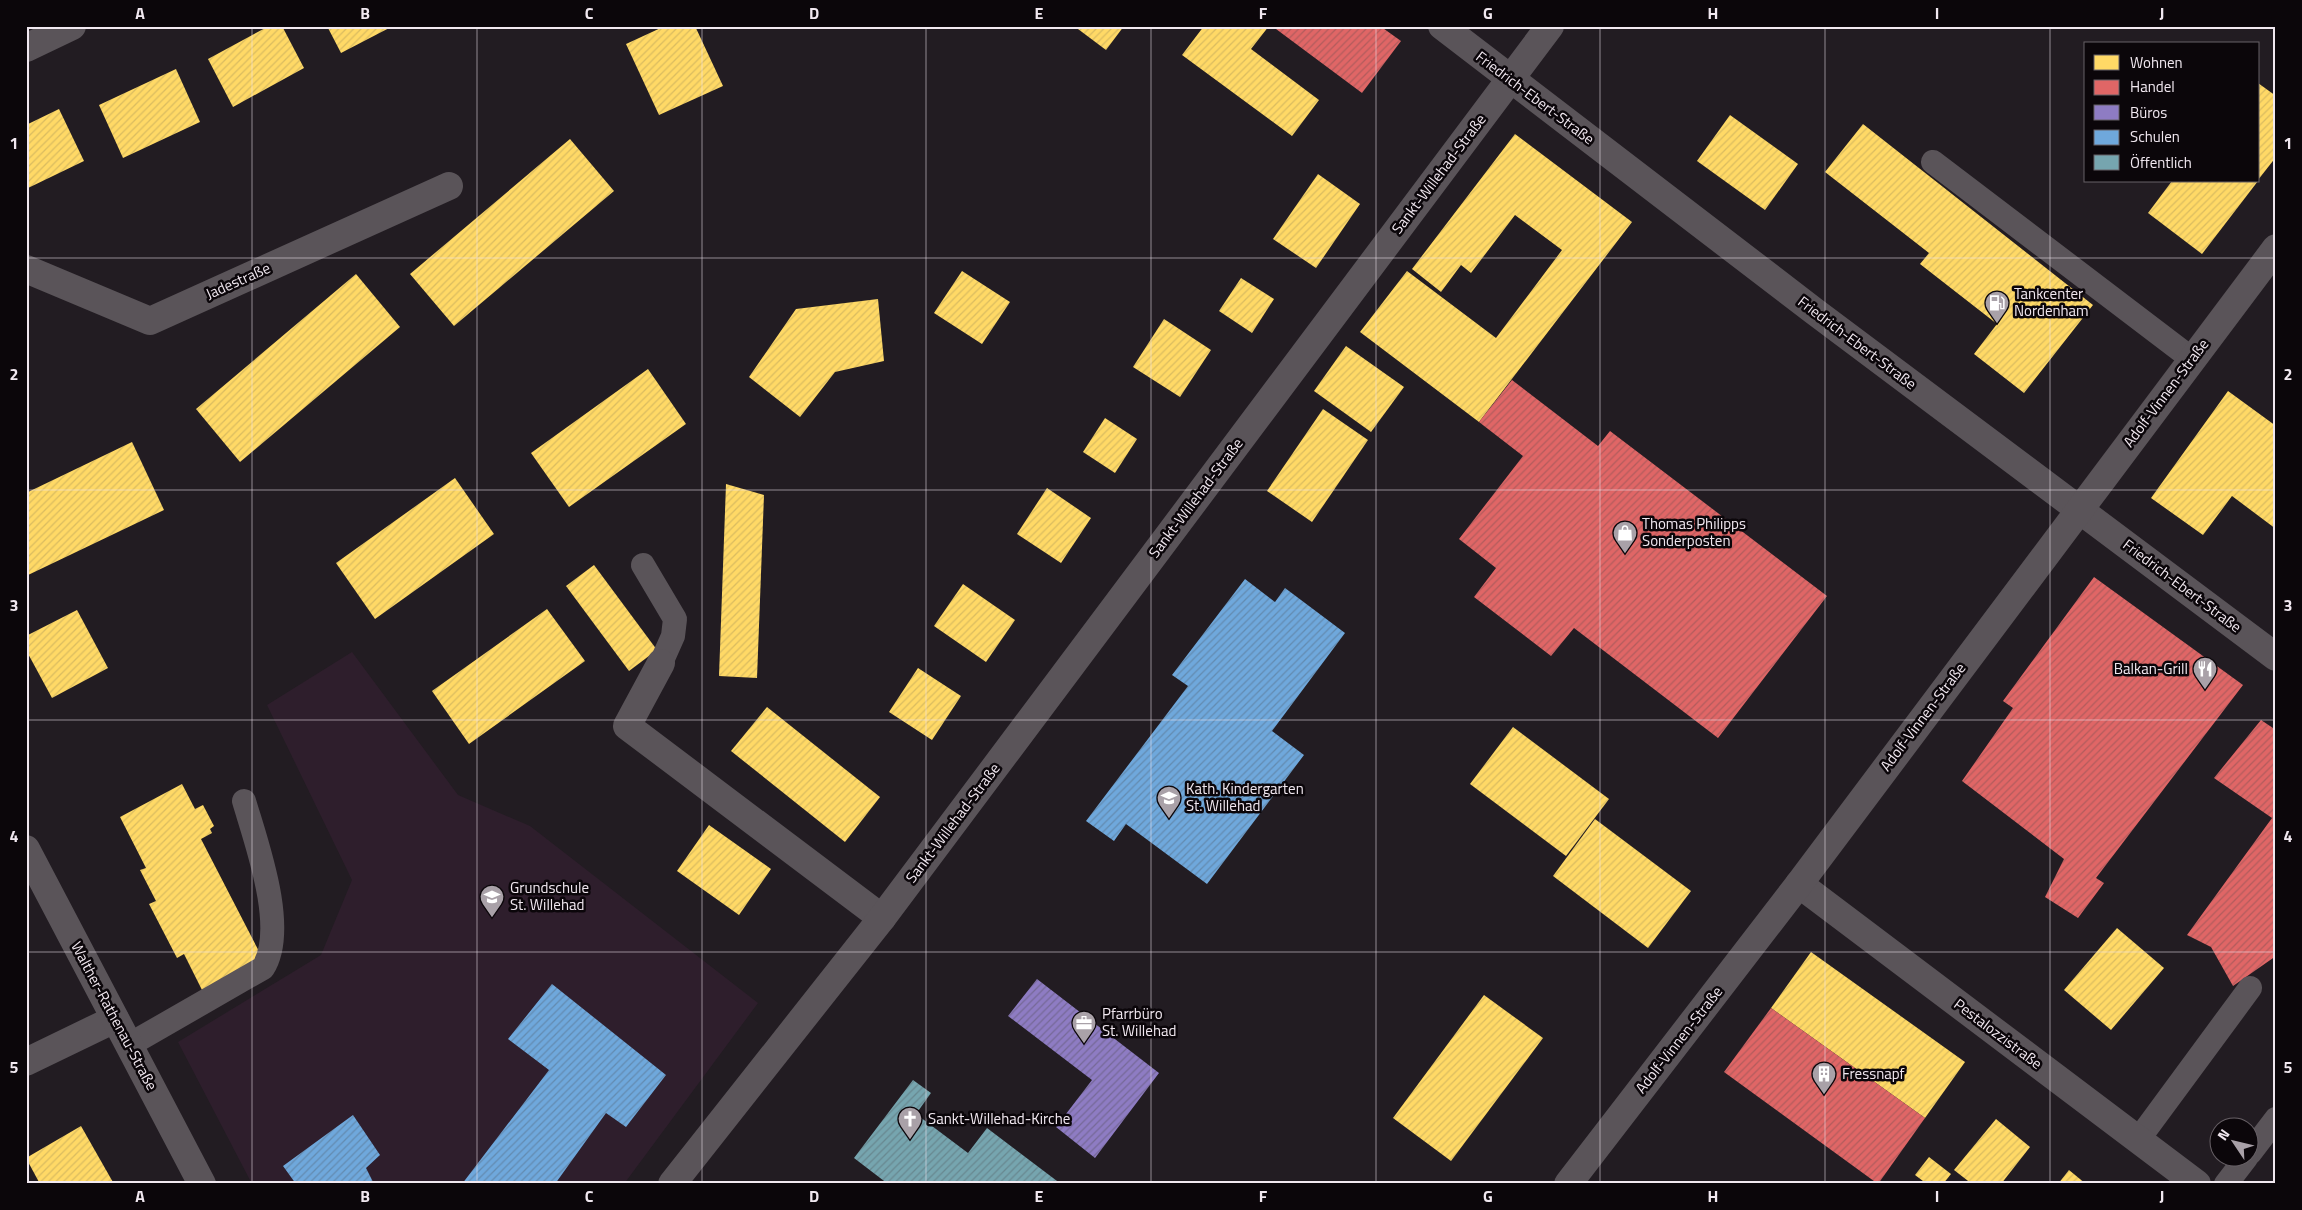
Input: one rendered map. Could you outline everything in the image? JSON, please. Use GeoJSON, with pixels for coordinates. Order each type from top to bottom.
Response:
{"type":"FeatureCollection","features":[{"type":"Feature","properties":{"kind":"street"},"geometry":{"type":"LineString","coordinates":[[26,48],[72,26]]}},
{"type":"Feature","properties":{"kind":"street","name":"Friedrich-Ebert-Straße"},"geometry":{"type":"LineString","coordinates":[[1442,26],[1814,311],[2276,657]]}},
{"type":"Feature","properties":{"kind":"street","name":"Sankt-Willehad-Straße"},"geometry":{"type":"LineString","coordinates":[[672,1184],[882,918],[1550,26]]}},
{"type":"Feature","properties":{"kind":"street","name":"Jadestraße"},"geometry":{"type":"LineString","coordinates":[[26,269],[150,321],[449,186]]}},
{"type":"Feature","properties":{"kind":"street","name":"Adolf-Vinnen-Straße"},"geometry":{"type":"LineString","coordinates":[[1568,1184],[1799,884],[2276,248]]}},
{"type":"Feature","properties":{"kind":"street"},"geometry":{"type":"LineString","coordinates":[[661,663],[627,726],[882,918]]}},
{"type":"Feature","properties":{"kind":"street","name":"Walther-Rathenau-Straße"},"geometry":{"type":"LineString","coordinates":[[26,849],[202,1184]]}},
{"type":"Feature","properties":{"kind":"street","name":"Pestalozzistraße"},"geometry":{"type":"LineString","coordinates":[[1799,884],[2197,1184]]}},
{"type":"Feature","properties":{"kind":"street"},"geometry":{"type":"LineString","coordinates":[[26,1062],[115,1019]]}},
{"type":"Feature","properties":{"kind":"lane"},"geometry":{"type":"LineString","coordinates":[[1932,162],[2192,359]]}},
{"type":"Feature","properties":{"kind":"lane"},"geometry":{"type":"LineString","coordinates":[[643,565],[675,619],[673,636],[661,663]]}},
{"type":"Feature","properties":{"kind":"lane"},"geometry":{"type":"LineString","coordinates":[[129,1045],[263,968],[270,958],[271,912],[264,867],[244,801]]}},
{"type":"Feature","properties":{"kind":"lane"},"geometry":{"type":"LineString","coordinates":[[2138,1140],[2250,988]]}},
{"type":"Feature","properties":{"kind":"lane"},"geometry":{"type":"LineString","coordinates":[[2260,1140],[2276,1119]]}},
{"type":"Feature","properties":{"kind":"lane"},"geometry":{"type":"LineString","coordinates":[[2226,1184],[2238,1168]]}},
{"type":"Feature","properties":{"kind":"shaded area","name":"Grundschule St. Willehad"},"geometry":{"type":"Polygon","coordinates":[[[352,652],[458,795],[530,826],[758,1003],[624,1184],[252,1184],[178,1042],[321,955],[352,880],[267,705],[352,652]]]}},
{"type":"Feature","properties":{"kind":"building: Wohnen"},"geometry":{"type":"Polygon","coordinates":[[[269,26],[282,26],[304,68],[233,107],[208,59],[269,26]]]}},
{"type":"Feature","properties":{"kind":"building: Wohnen"},"geometry":{"type":"Polygon","coordinates":[[[327,26],[393,26],[341,53],[327,26]]]}},
{"type":"Feature","properties":{"kind":"building: Wohnen"},"geometry":{"type":"Polygon","coordinates":[[[665,26],[695,26],[723,86],[659,115],[626,44],[665,26]]]}},
{"type":"Feature","properties":{"kind":"building: Wohnen"},"geometry":{"type":"Polygon","coordinates":[[[1074,26],[1124,26],[1106,50],[1074,26]]]}},
{"type":"Feature","properties":{"kind":"building: Wohnen"},"geometry":{"type":"Polygon","coordinates":[[[1204,26],[1269,26],[1251,49],[1319,100],[1292,136],[1182,55],[1204,26]]]}},
{"type":"Feature","properties":{"kind":"building: Wohnen"},"geometry":{"type":"Polygon","coordinates":[[[176,69],[200,122],[123,158],[99,105],[176,69]]]}},
{"type":"Feature","properties":{"kind":"building: Wohnen"},"geometry":{"type":"Polygon","coordinates":[[[2260,84],[2276,96],[2276,157],[2260,177],[2260,84]]]}},
{"type":"Feature","properties":{"kind":"building: Wohnen"},"geometry":{"type":"Polygon","coordinates":[[[59,109],[84,161],[26,189],[26,125],[59,109]]]}},
{"type":"Feature","properties":{"kind":"building: Wohnen"},"geometry":{"type":"Polygon","coordinates":[[[1730,115],[1798,164],[1765,210],[1697,161],[1730,115]]]}},
{"type":"Feature","properties":{"kind":"building: Wohnen"},"geometry":{"type":"Polygon","coordinates":[[[1863,124],[2093,305],[2024,393],[1974,354],[1997,324],[1920,264],[1929,253],[1825,172],[1863,124]]]}},
{"type":"Feature","properties":{"kind":"building: Wohnen"},"geometry":{"type":"Polygon","coordinates":[[[1515,134],[1632,222],[1479,422],[1360,332],[1407,271],[1496,338],[1562,250],[1515,215],[1471,273],[1461,265],[1441,292],[1412,269],[1515,134]]]}},
{"type":"Feature","properties":{"kind":"building: Wohnen"},"geometry":{"type":"Polygon","coordinates":[[[570,139],[614,191],[454,326],[410,274],[570,139]]]}},
{"type":"Feature","properties":{"kind":"building: Wohnen"},"geometry":{"type":"Polygon","coordinates":[[[1318,174],[1360,204],[1316,268],[1273,239],[1318,174]]]}},
{"type":"Feature","properties":{"kind":"building: Wohnen"},"geometry":{"type":"Polygon","coordinates":[[[2171,182],[2257,182],[2202,254],[2148,213],[2171,182]]]}},
{"type":"Feature","properties":{"kind":"building: Wohnen"},"geometry":{"type":"Polygon","coordinates":[[[962,271],[1010,302],[982,344],[934,313],[962,271]]]}},
{"type":"Feature","properties":{"kind":"building: Wohnen"},"geometry":{"type":"Polygon","coordinates":[[[356,274],[400,327],[240,462],[196,409],[356,274]]]}},
{"type":"Feature","properties":{"kind":"building: Wohnen"},"geometry":{"type":"Polygon","coordinates":[[[1241,278],[1274,299],[1252,333],[1219,311],[1241,278]]]}},
{"type":"Feature","properties":{"kind":"building: Wohnen"},"geometry":{"type":"Polygon","coordinates":[[[878,299],[884,361],[835,372],[800,417],[749,377],[796,309],[878,299]]]}},
{"type":"Feature","properties":{"kind":"building: Wohnen"},"geometry":{"type":"Polygon","coordinates":[[[1164,319],[1211,350],[1180,397],[1133,367],[1164,319]]]}},
{"type":"Feature","properties":{"kind":"building: Wohnen"},"geometry":{"type":"Polygon","coordinates":[[[1346,346],[1404,387],[1371,432],[1314,391],[1346,346]]]}},
{"type":"Feature","properties":{"kind":"building: Wohnen"},"geometry":{"type":"Polygon","coordinates":[[[648,369],[686,424],[569,507],[531,453],[648,369]]]}},
{"type":"Feature","properties":{"kind":"building: Wohnen"},"geometry":{"type":"Polygon","coordinates":[[[2228,391],[2276,426],[2276,529],[2232,496],[2203,535],[2151,498],[2228,391]]]}},
{"type":"Feature","properties":{"kind":"building: Wohnen"},"geometry":{"type":"Polygon","coordinates":[[[1323,409],[1368,440],[1312,522],[1267,491],[1323,409]]]}},
{"type":"Feature","properties":{"kind":"building: Wohnen"},"geometry":{"type":"Polygon","coordinates":[[[1105,418],[1137,439],[1115,473],[1083,452],[1105,418]]]}},
{"type":"Feature","properties":{"kind":"building: Wohnen"},"geometry":{"type":"Polygon","coordinates":[[[132,442],[164,510],[26,576],[26,493],[132,442]]]}},
{"type":"Feature","properties":{"kind":"building: Wohnen"},"geometry":{"type":"Polygon","coordinates":[[[455,478],[494,534],[375,619],[336,563],[455,478]]]}},
{"type":"Feature","properties":{"kind":"building: Wohnen"},"geometry":{"type":"Polygon","coordinates":[[[726,484],[764,495],[757,678],[719,676],[726,484]]]}},
{"type":"Feature","properties":{"kind":"building: Wohnen"},"geometry":{"type":"Polygon","coordinates":[[[1047,488],[1091,518],[1061,563],[1017,534],[1047,488]]]}},
{"type":"Feature","properties":{"kind":"building: Wohnen"},"geometry":{"type":"Polygon","coordinates":[[[594,565],[657,650],[629,671],[566,586],[594,565]]]}},
{"type":"Feature","properties":{"kind":"building: Wohnen"},"geometry":{"type":"Polygon","coordinates":[[[963,584],[1015,620],[986,662],[934,626],[963,584]]]}},
{"type":"Feature","properties":{"kind":"building: Wohnen"},"geometry":{"type":"Polygon","coordinates":[[[547,609],[585,661],[469,744],[432,691],[547,609]]]}},
{"type":"Feature","properties":{"kind":"building: Wohnen"},"geometry":{"type":"Polygon","coordinates":[[[77,610],[108,668],[52,698],[26,650],[26,636],[77,610]]]}},
{"type":"Feature","properties":{"kind":"building: Wohnen"},"geometry":{"type":"Polygon","coordinates":[[[918,668],[961,696],[932,740],[889,712],[918,668]]]}},
{"type":"Feature","properties":{"kind":"building: Wohnen"},"geometry":{"type":"Polygon","coordinates":[[[767,707],[880,797],[845,842],[731,751],[767,707]]]}},
{"type":"Feature","properties":{"kind":"building: Wohnen"},"geometry":{"type":"Polygon","coordinates":[[[1513,727],[1609,799],[1566,856],[1470,784],[1513,727]]]}},
{"type":"Feature","properties":{"kind":"building: Wohnen"},"geometry":{"type":"Polygon","coordinates":[[[182,784],[195,809],[203,805],[214,826],[210,829],[212,833],[201,839],[265,963],[204,994],[184,954],[177,958],[149,904],[156,901],[140,870],[146,868],[120,817],[182,784]]]}},
{"type":"Feature","properties":{"kind":"building: Wohnen"},"geometry":{"type":"Polygon","coordinates":[[[1595,819],[1691,891],[1648,948],[1553,876],[1595,819]]]}},
{"type":"Feature","properties":{"kind":"building: Wohnen"},"geometry":{"type":"Polygon","coordinates":[[[709,825],[771,869],[739,915],[677,871],[709,825]]]}},
{"type":"Feature","properties":{"kind":"building: Wohnen"},"geometry":{"type":"Polygon","coordinates":[[[2117,928],[2164,968],[2111,1030],[2064,990],[2117,928]]]}},
{"type":"Feature","properties":{"kind":"building: Wohnen"},"geometry":{"type":"Polygon","coordinates":[[[1811,952],[1965,1062],[1925,1118],[1771,1008],[1811,952]]]}},
{"type":"Feature","properties":{"kind":"building: Wohnen"},"geometry":{"type":"Polygon","coordinates":[[[1484,995],[1543,1038],[1451,1161],[1393,1118],[1484,995]]]}},
{"type":"Feature","properties":{"kind":"building: Wohnen"},"geometry":{"type":"Polygon","coordinates":[[[1996,1119],[2030,1147],[2001,1184],[1972,1184],[1954,1170],[1996,1119]]]}},
{"type":"Feature","properties":{"kind":"building: Wohnen"},"geometry":{"type":"Polygon","coordinates":[[[81,1126],[114,1184],[40,1184],[26,1158],[81,1126]]]}},
{"type":"Feature","properties":{"kind":"building: Wohnen"},"geometry":{"type":"Polygon","coordinates":[[[1929,1157],[1951,1174],[1943,1184],[1927,1184],[1915,1175],[1929,1157]]]}},
{"type":"Feature","properties":{"kind":"building: Wohnen"},"geometry":{"type":"Polygon","coordinates":[[[2069,1170],[2086,1184],[2058,1184],[2069,1170]]]}},
{"type":"Feature","properties":{"kind":"building: Handel"},"geometry":{"type":"Polygon","coordinates":[[[1272,26],[1380,26],[1401,41],[1362,93],[1272,26]]]}},
{"type":"Feature","properties":{"kind":"building: Handel","name":"Thomas Philipps Sonderposten"},"geometry":{"type":"Polygon","coordinates":[[[1512,380],[1598,446],[1610,431],[1827,596],[1718,738],[1574,628],[1551,656],[1474,597],[1496,568],[1459,539],[1523,456],[1479,422],[1512,380]]]}},
{"type":"Feature","properties":{"kind":"building: Handel"},"geometry":{"type":"Polygon","coordinates":[[[2094,577],[2243,685],[2096,878],[2104,883],[2078,918],[2045,897],[2064,859],[1962,781],[2013,708],[2003,701],[2094,577]]]}},
{"type":"Feature","properties":{"kind":"building: Handel"},"geometry":{"type":"Polygon","coordinates":[[[2261,720],[2276,730],[2276,956],[2233,986],[2211,947],[2187,935],[2272,818],[2214,778],[2261,720]]]}},
{"type":"Feature","properties":{"kind":"building: Handel","name":"Fressnapf"},"geometry":{"type":"Polygon","coordinates":[[[1771,1008],[1925,1118],[1878,1184],[1724,1072],[1771,1008]]]}},
{"type":"Feature","properties":{"kind":"building: Büros","name":"Pfarrbüro St. Willehad"},"geometry":{"type":"Polygon","coordinates":[[[1037,979],[1159,1073],[1095,1158],[1056,1127],[1092,1080],[1008,1016],[1037,979]]]}},
{"type":"Feature","properties":{"kind":"building: Schulen"},"geometry":{"type":"Polygon","coordinates":[[[1245,579],[1275,602],[1285,588],[1345,633],[1272,731],[1304,755],[1207,884],[1126,824],[1114,841],[1086,821],[1188,686],[1172,675],[1245,579]]]}},
{"type":"Feature","properties":{"kind":"building: Schulen"},"geometry":{"type":"Polygon","coordinates":[[[552,984],[666,1075],[626,1127],[606,1113],[555,1184],[462,1184],[549,1070],[508,1039],[552,984]]]}},
{"type":"Feature","properties":{"kind":"building: Schulen"},"geometry":{"type":"Polygon","coordinates":[[[353,1115],[380,1155],[366,1168],[374,1184],[296,1184],[283,1166],[353,1115]]]}},
{"type":"Feature","properties":{"kind":"building: Öffentlich","name":"Sankt-Willehad-Kirche"},"geometry":{"type":"Polygon","coordinates":[[[913,1080],[931,1093],[916,1114],[968,1153],[987,1128],[1061,1184],[888,1184],[854,1158],[913,1080]]]}},
{"type":"Feature","properties":{"kind":"place","name":"Tankcenter Nordenham"},"geometry":{"type":"Point","coordinates":[1997,324]}},
{"type":"Feature","properties":{"kind":"place","name":"Thomas Philipps Sonderposten"},"geometry":{"type":"Point","coordinates":[1625,554]}},
{"type":"Feature","properties":{"kind":"place","name":"Balkan-Grill"},"geometry":{"type":"Point","coordinates":[2205,690]}},
{"type":"Feature","properties":{"kind":"place","name":"Kath. Kindergarten St. Willehad"},"geometry":{"type":"Point","coordinates":[1169,819]}},
{"type":"Feature","properties":{"kind":"place","name":"Grundschule St. Willehad"},"geometry":{"type":"Point","coordinates":[492,918]}},
{"type":"Feature","properties":{"kind":"place","name":"Pfarrbüro St. Willehad"},"geometry":{"type":"Point","coordinates":[1084,1044]}},
{"type":"Feature","properties":{"kind":"place","name":"Fressnapf"},"geometry":{"type":"Point","coordinates":[1824,1095]}},
{"type":"Feature","properties":{"kind":"place","name":"Sankt-Willehad-Kirche"},"geometry":{"type":"Point","coordinates":[910,1140]}}]}
